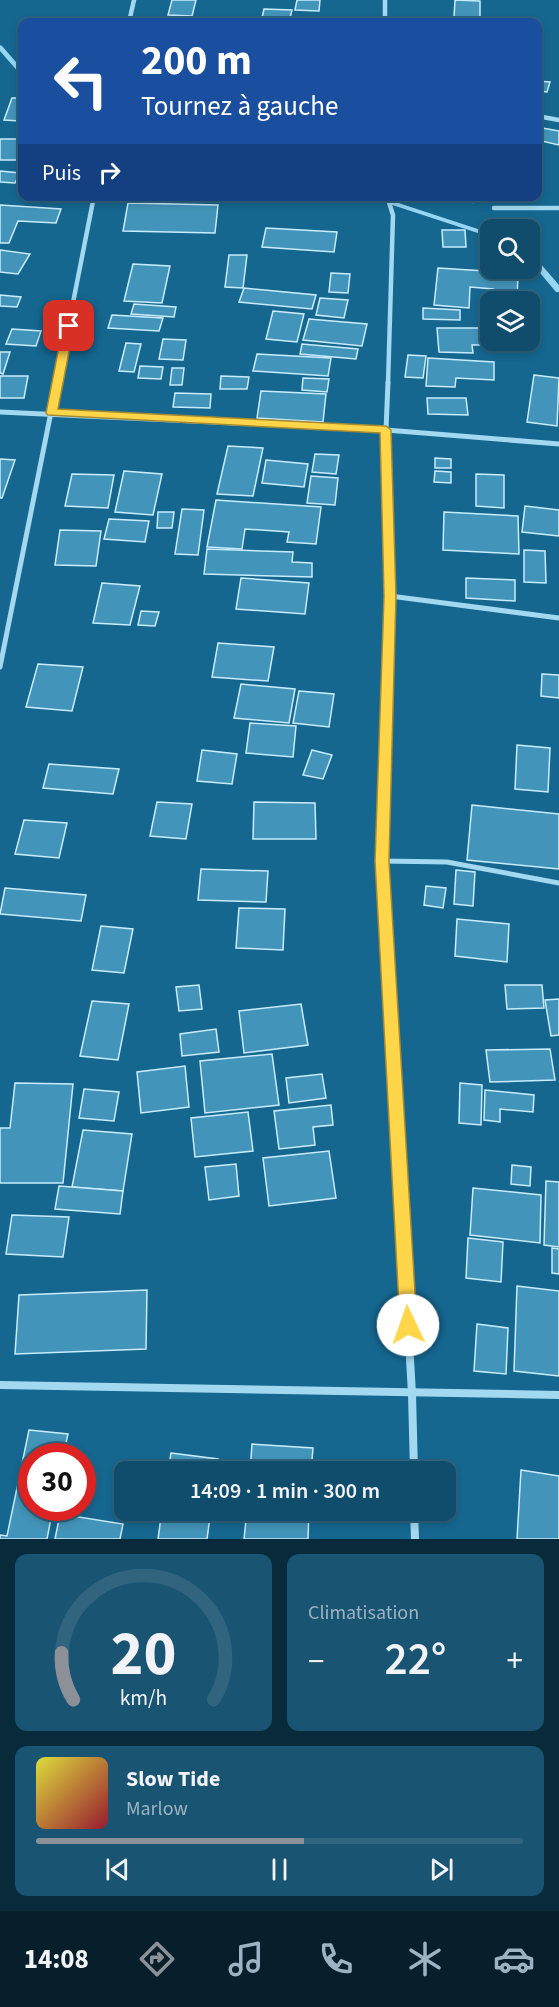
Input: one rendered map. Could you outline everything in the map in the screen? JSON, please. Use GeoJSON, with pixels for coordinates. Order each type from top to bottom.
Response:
{"type":"FeatureCollection","features":[{"type":"Feature","properties":{"kind":"street"},"geometry":{"type":"LineString","coordinates":[[130,18],[134,0]]}},
{"type":"Feature","properties":{"kind":"street"},"geometry":{"type":"LineString","coordinates":[[385,0],[385,18]]}},
{"type":"Feature","properties":{"kind":"street"},"geometry":{"type":"LineString","coordinates":[[542,117],[559,120]]}},
{"type":"Feature","properties":{"kind":"street"},"geometry":{"type":"LineString","coordinates":[[0,667],[93,201]]}},
{"type":"Feature","properties":{"kind":"street"},"geometry":{"type":"LineString","coordinates":[[389,201],[393,215],[386,430],[390,596],[382,861],[412,1394],[414,1461]]}},
{"type":"Feature","properties":{"kind":"street"},"geometry":{"type":"LineString","coordinates":[[494,208],[559,208]]}},
{"type":"Feature","properties":{"kind":"street"},"geometry":{"type":"LineString","coordinates":[[0,412],[386,430],[559,444]]}},
{"type":"Feature","properties":{"kind":"street"},"geometry":{"type":"LineString","coordinates":[[390,596],[559,618]]}},
{"type":"Feature","properties":{"kind":"street"},"geometry":{"type":"LineString","coordinates":[[382,861],[447,862],[559,883]]}},
{"type":"Feature","properties":{"kind":"street"},"geometry":{"type":"LineString","coordinates":[[0,1386],[559,1395]]}},
{"type":"Feature","properties":{"kind":"street"},"geometry":{"type":"LineString","coordinates":[[414,1521],[415,1539]]}},
{"type":"Feature","properties":{"kind":"building"},"geometry":{"type":"Polygon","coordinates":[[[172,0],[196,0],[192,16],[168,15],[172,0]]]}},
{"type":"Feature","properties":{"kind":"building"},"geometry":{"type":"Polygon","coordinates":[[[297,0],[320,0],[319,11],[295,10],[297,0]]]}},
{"type":"Feature","properties":{"kind":"building"},"geometry":{"type":"Polygon","coordinates":[[[455,0],[480,1],[480,18],[454,17],[455,0]]]}},
{"type":"Feature","properties":{"kind":"building"},"geometry":{"type":"Polygon","coordinates":[[[264,9],[292,10],[290,18],[262,18],[264,9]]]}},
{"type":"Feature","properties":{"kind":"building"},"geometry":{"type":"Polygon","coordinates":[[[542,81],[550,82],[547,92],[542,92],[542,81]]]}},
{"type":"Feature","properties":{"kind":"building"},"geometry":{"type":"Polygon","coordinates":[[[12,98],[18,98],[18,121],[4,120],[12,98]]]}},
{"type":"Feature","properties":{"kind":"building"},"geometry":{"type":"Polygon","coordinates":[[[542,128],[559,131],[559,145],[542,141],[542,128]]]}},
{"type":"Feature","properties":{"kind":"building"},"geometry":{"type":"Polygon","coordinates":[[[0,139],[18,139],[18,160],[0,160],[0,139]]]}},
{"type":"Feature","properties":{"kind":"building"},"geometry":{"type":"Polygon","coordinates":[[[0,171],[18,173],[15,183],[0,182],[0,171]]]}},
{"type":"Feature","properties":{"kind":"building"},"geometry":{"type":"Polygon","coordinates":[[[128,203],[218,205],[215,233],[123,231],[128,203]]]}},
{"type":"Feature","properties":{"kind":"building"},"geometry":{"type":"Polygon","coordinates":[[[0,205],[61,209],[56,223],[18,221],[9,243],[0,243],[0,205]]]}},
{"type":"Feature","properties":{"kind":"building"},"geometry":{"type":"Polygon","coordinates":[[[266,228],[337,232],[334,252],[262,247],[266,228]]]}},
{"type":"Feature","properties":{"kind":"building"},"geometry":{"type":"Polygon","coordinates":[[[442,230],[465,230],[466,247],[443,247],[442,230]]]}},
{"type":"Feature","properties":{"kind":"building"},"geometry":{"type":"Polygon","coordinates":[[[0,250],[30,254],[18,274],[0,272],[0,250]]]}},
{"type":"Feature","properties":{"kind":"building"},"geometry":{"type":"Polygon","coordinates":[[[229,255],[247,255],[243,288],[225,287],[229,255]]]}},
{"type":"Feature","properties":{"kind":"building"},"geometry":{"type":"Polygon","coordinates":[[[133,264],[170,266],[162,303],[124,301],[133,264]]]}},
{"type":"Feature","properties":{"kind":"building"},"geometry":{"type":"Polygon","coordinates":[[[438,268],[480,271],[480,279],[518,279],[517,291],[493,291],[493,289],[470,287],[469,308],[434,305],[438,268]]]}},
{"type":"Feature","properties":{"kind":"building"},"geometry":{"type":"Polygon","coordinates":[[[331,273],[350,274],[348,293],[329,292],[331,273]]]}},
{"type":"Feature","properties":{"kind":"building"},"geometry":{"type":"Polygon","coordinates":[[[244,288],[316,295],[312,309],[239,302],[244,288]]]}},
{"type":"Feature","properties":{"kind":"building"},"geometry":{"type":"Polygon","coordinates":[[[0,295],[21,297],[17,307],[0,306],[0,295]]]}},
{"type":"Feature","properties":{"kind":"building"},"geometry":{"type":"Polygon","coordinates":[[[320,298],[348,300],[344,318],[316,315],[320,298]]]}},
{"type":"Feature","properties":{"kind":"building"},"geometry":{"type":"Polygon","coordinates":[[[134,304],[176,307],[174,317],[131,314],[134,304]]]}},
{"type":"Feature","properties":{"kind":"building"},"geometry":{"type":"Polygon","coordinates":[[[423,308],[460,310],[460,320],[423,319],[423,308]]]}},
{"type":"Feature","properties":{"kind":"building"},"geometry":{"type":"Polygon","coordinates":[[[273,311],[304,314],[297,342],[266,339],[273,311]]]}},
{"type":"Feature","properties":{"kind":"building"},"geometry":{"type":"Polygon","coordinates":[[[112,315],[163,318],[159,331],[108,328],[112,315]]]}},
{"type":"Feature","properties":{"kind":"building"},"geometry":{"type":"Polygon","coordinates":[[[309,319],[367,324],[362,346],[303,340],[309,319]]]}},
{"type":"Feature","properties":{"kind":"building"},"geometry":{"type":"Polygon","coordinates":[[[437,328],[480,328],[480,345],[472,345],[473,353],[439,352],[437,328]]]}},
{"type":"Feature","properties":{"kind":"building"},"geometry":{"type":"Polygon","coordinates":[[[12,329],[41,331],[36,346],[6,344],[12,329]]]}},
{"type":"Feature","properties":{"kind":"building"},"geometry":{"type":"Polygon","coordinates":[[[163,339],[186,340],[183,360],[159,359],[163,339]]]}},
{"type":"Feature","properties":{"kind":"building"},"geometry":{"type":"Polygon","coordinates":[[[126,343],[141,344],[134,372],[119,371],[126,343]]]}},
{"type":"Feature","properties":{"kind":"building"},"geometry":{"type":"Polygon","coordinates":[[[302,344],[358,349],[356,359],[300,354],[302,344]]]}},
{"type":"Feature","properties":{"kind":"building"},"geometry":{"type":"Polygon","coordinates":[[[0,352],[10,352],[3,374],[0,373],[0,352]]]}},
{"type":"Feature","properties":{"kind":"building"},"geometry":{"type":"Polygon","coordinates":[[[257,354],[331,358],[328,376],[253,371],[257,354]]]}},
{"type":"Feature","properties":{"kind":"building"},"geometry":{"type":"Polygon","coordinates":[[[408,355],[426,356],[423,378],[405,377],[408,355]]]}},
{"type":"Feature","properties":{"kind":"building"},"geometry":{"type":"Polygon","coordinates":[[[428,358],[494,362],[494,380],[456,378],[455,387],[426,386],[428,358]]]}},
{"type":"Feature","properties":{"kind":"building"},"geometry":{"type":"Polygon","coordinates":[[[140,366],[163,367],[161,379],[138,378],[140,366]]]}},
{"type":"Feature","properties":{"kind":"building"},"geometry":{"type":"Polygon","coordinates":[[[172,368],[184,368],[182,385],[170,385],[172,368]]]}},
{"type":"Feature","properties":{"kind":"building"},"geometry":{"type":"Polygon","coordinates":[[[534,375],[559,378],[557,426],[527,422],[534,375]]]}},
{"type":"Feature","properties":{"kind":"building"},"geometry":{"type":"Polygon","coordinates":[[[0,376],[28,376],[24,398],[0,398],[0,376]]]}},
{"type":"Feature","properties":{"kind":"building"},"geometry":{"type":"Polygon","coordinates":[[[221,376],[249,377],[247,389],[220,389],[221,376]]]}},
{"type":"Feature","properties":{"kind":"building"},"geometry":{"type":"Polygon","coordinates":[[[303,378],[329,379],[327,392],[302,390],[303,378]]]}},
{"type":"Feature","properties":{"kind":"building"},"geometry":{"type":"Polygon","coordinates":[[[261,391],[326,394],[323,422],[257,418],[261,391]]]}},
{"type":"Feature","properties":{"kind":"building"},"geometry":{"type":"Polygon","coordinates":[[[175,393],[211,394],[210,408],[173,407],[175,393]]]}},
{"type":"Feature","properties":{"kind":"building"},"geometry":{"type":"Polygon","coordinates":[[[427,398],[466,398],[468,415],[428,414],[427,398]]]}},
{"type":"Feature","properties":{"kind":"building"},"geometry":{"type":"Polygon","coordinates":[[[228,446],[263,448],[253,496],[217,494],[228,446]]]}},
{"type":"Feature","properties":{"kind":"building"},"geometry":{"type":"Polygon","coordinates":[[[315,454],[339,455],[336,474],[312,472],[315,454]]]}},
{"type":"Feature","properties":{"kind":"building"},"geometry":{"type":"Polygon","coordinates":[[[435,458],[451,459],[451,468],[435,468],[435,458]]]}},
{"type":"Feature","properties":{"kind":"building"},"geometry":{"type":"Polygon","coordinates":[[[0,459],[15,460],[2,498],[0,498],[0,459]]]}},
{"type":"Feature","properties":{"kind":"building"},"geometry":{"type":"Polygon","coordinates":[[[266,460],[308,464],[304,487],[262,483],[266,460]]]}},
{"type":"Feature","properties":{"kind":"building"},"geometry":{"type":"Polygon","coordinates":[[[124,471],[162,474],[153,515],[115,512],[124,471]]]}},
{"type":"Feature","properties":{"kind":"building"},"geometry":{"type":"Polygon","coordinates":[[[435,471],[451,472],[451,483],[434,482],[435,471]]]}},
{"type":"Feature","properties":{"kind":"building"},"geometry":{"type":"Polygon","coordinates":[[[72,474],[114,475],[108,508],[65,506],[72,474]]]}},
{"type":"Feature","properties":{"kind":"building"},"geometry":{"type":"Polygon","coordinates":[[[476,474],[504,475],[504,508],[476,506],[476,474]]]}},
{"type":"Feature","properties":{"kind":"building"},"geometry":{"type":"Polygon","coordinates":[[[311,476],[338,478],[335,505],[307,503],[311,476]]]}},
{"type":"Feature","properties":{"kind":"building"},"geometry":{"type":"Polygon","coordinates":[[[216,500],[321,507],[316,544],[287,542],[289,532],[245,529],[242,549],[207,547],[216,500]]]}},
{"type":"Feature","properties":{"kind":"building"},"geometry":{"type":"Polygon","coordinates":[[[525,506],[559,510],[559,536],[522,532],[525,506]]]}},
{"type":"Feature","properties":{"kind":"building"},"geometry":{"type":"Polygon","coordinates":[[[182,509],[204,510],[198,555],[175,554],[182,509]]]}},
{"type":"Feature","properties":{"kind":"building"},"geometry":{"type":"Polygon","coordinates":[[[158,512],[174,512],[172,528],[157,528],[158,512]]]}},
{"type":"Feature","properties":{"kind":"building"},"geometry":{"type":"Polygon","coordinates":[[[444,512],[518,516],[519,554],[443,550],[444,512]]]}},
{"type":"Feature","properties":{"kind":"building"},"geometry":{"type":"Polygon","coordinates":[[[109,519],[149,521],[145,542],[104,539],[109,519]]]}},
{"type":"Feature","properties":{"kind":"building"},"geometry":{"type":"Polygon","coordinates":[[[60,530],[101,531],[96,566],[55,565],[60,530]]]}},
{"type":"Feature","properties":{"kind":"building"},"geometry":{"type":"Polygon","coordinates":[[[207,549],[293,552],[292,562],[312,563],[312,577],[204,574],[207,549]]]}},
{"type":"Feature","properties":{"kind":"building"},"geometry":{"type":"Polygon","coordinates":[[[524,550],[545,551],[546,583],[524,582],[524,550]]]}},
{"type":"Feature","properties":{"kind":"building"},"geometry":{"type":"Polygon","coordinates":[[[241,578],[309,583],[305,614],[236,609],[241,578]]]}},
{"type":"Feature","properties":{"kind":"building"},"geometry":{"type":"Polygon","coordinates":[[[466,578],[515,580],[515,601],[466,598],[466,578]]]}},
{"type":"Feature","properties":{"kind":"building"},"geometry":{"type":"Polygon","coordinates":[[[102,583],[140,586],[130,625],[93,623],[102,583]]]}},
{"type":"Feature","properties":{"kind":"building"},"geometry":{"type":"Polygon","coordinates":[[[141,611],[159,612],[155,626],[138,625],[141,611]]]}},
{"type":"Feature","properties":{"kind":"building"},"geometry":{"type":"Polygon","coordinates":[[[218,643],[274,647],[268,681],[212,677],[218,643]]]}},
{"type":"Feature","properties":{"kind":"building"},"geometry":{"type":"Polygon","coordinates":[[[38,664],[83,667],[72,711],[26,707],[38,664]]]}},
{"type":"Feature","properties":{"kind":"building"},"geometry":{"type":"Polygon","coordinates":[[[542,674],[559,675],[559,698],[541,696],[542,674]]]}},
{"type":"Feature","properties":{"kind":"building"},"geometry":{"type":"Polygon","coordinates":[[[241,684],[295,689],[289,723],[234,718],[241,684]]]}},
{"type":"Feature","properties":{"kind":"building"},"geometry":{"type":"Polygon","coordinates":[[[299,691],[334,694],[329,727],[293,723],[299,691]]]}},
{"type":"Feature","properties":{"kind":"building"},"geometry":{"type":"Polygon","coordinates":[[[250,723],[296,726],[293,757],[246,753],[250,723]]]}},
{"type":"Feature","properties":{"kind":"building"},"geometry":{"type":"Polygon","coordinates":[[[517,745],[550,748],[548,792],[515,789],[517,745]]]}},
{"type":"Feature","properties":{"kind":"building"},"geometry":{"type":"Polygon","coordinates":[[[202,750],[237,754],[232,784],[197,781],[202,750]]]}},
{"type":"Feature","properties":{"kind":"building"},"geometry":{"type":"Polygon","coordinates":[[[312,750],[332,755],[323,779],[303,775],[312,750]]]}},
{"type":"Feature","properties":{"kind":"building"},"geometry":{"type":"Polygon","coordinates":[[[49,764],[119,769],[113,794],[43,788],[49,764]]]}},
{"type":"Feature","properties":{"kind":"building"},"geometry":{"type":"Polygon","coordinates":[[[157,802],[192,804],[186,839],[150,836],[157,802]]]}},
{"type":"Feature","properties":{"kind":"building"},"geometry":{"type":"Polygon","coordinates":[[[254,802],[315,803],[316,839],[253,839],[254,802]]]}},
{"type":"Feature","properties":{"kind":"building"},"geometry":{"type":"Polygon","coordinates":[[[472,805],[559,814],[559,869],[467,860],[472,805]]]}},
{"type":"Feature","properties":{"kind":"building"},"geometry":{"type":"Polygon","coordinates":[[[24,820],[67,823],[59,858],[15,854],[24,820]]]}},
{"type":"Feature","properties":{"kind":"building"},"geometry":{"type":"Polygon","coordinates":[[[201,869],[268,871],[266,902],[198,900],[201,869]]]}},
{"type":"Feature","properties":{"kind":"building"},"geometry":{"type":"Polygon","coordinates":[[[456,870],[475,872],[473,906],[454,904],[456,870]]]}},
{"type":"Feature","properties":{"kind":"building"},"geometry":{"type":"Polygon","coordinates":[[[426,886],[446,888],[443,908],[424,905],[426,886]]]}},
{"type":"Feature","properties":{"kind":"building"},"geometry":{"type":"Polygon","coordinates":[[[5,888],[86,895],[81,921],[0,914],[5,888]]]}},
{"type":"Feature","properties":{"kind":"building"},"geometry":{"type":"Polygon","coordinates":[[[239,908],[285,909],[283,950],[236,948],[239,908]]]}},
{"type":"Feature","properties":{"kind":"building"},"geometry":{"type":"Polygon","coordinates":[[[457,919],[509,924],[507,962],[455,956],[457,919]]]}},
{"type":"Feature","properties":{"kind":"building"},"geometry":{"type":"Polygon","coordinates":[[[101,926],[133,929],[124,973],[92,970],[101,926]]]}},
{"type":"Feature","properties":{"kind":"building"},"geometry":{"type":"Polygon","coordinates":[[[199,985],[202,1009],[179,1011],[176,987],[199,985]]]}},
{"type":"Feature","properties":{"kind":"building"},"geometry":{"type":"Polygon","coordinates":[[[505,985],[542,985],[544,1008],[507,1009],[505,985]]]}},
{"type":"Feature","properties":{"kind":"building"},"geometry":{"type":"Polygon","coordinates":[[[559,999],[559,1035],[551,1036],[545,1000],[559,999]]]}},
{"type":"Feature","properties":{"kind":"building"},"geometry":{"type":"Polygon","coordinates":[[[92,1001],[129,1004],[118,1060],[80,1056],[92,1001]]]}},
{"type":"Feature","properties":{"kind":"building"},"geometry":{"type":"Polygon","coordinates":[[[301,1004],[308,1045],[244,1053],[239,1011],[301,1004]]]}},
{"type":"Feature","properties":{"kind":"building"},"geometry":{"type":"Polygon","coordinates":[[[216,1029],[219,1052],[182,1056],[180,1034],[216,1029]]]}},
{"type":"Feature","properties":{"kind":"building"},"geometry":{"type":"Polygon","coordinates":[[[550,1049],[555,1080],[490,1082],[486,1050],[550,1049]]]}},
{"type":"Feature","properties":{"kind":"building"},"geometry":{"type":"Polygon","coordinates":[[[272,1054],[279,1105],[205,1113],[200,1061],[272,1054]]]}},
{"type":"Feature","properties":{"kind":"building"},"geometry":{"type":"Polygon","coordinates":[[[185,1066],[189,1107],[141,1113],[137,1072],[185,1066]]]}},
{"type":"Feature","properties":{"kind":"building"},"geometry":{"type":"Polygon","coordinates":[[[322,1074],[326,1098],[289,1103],[286,1078],[322,1074]]]}},
{"type":"Feature","properties":{"kind":"building"},"geometry":{"type":"Polygon","coordinates":[[[15,1083],[73,1084],[63,1183],[0,1183],[0,1128],[10,1128],[15,1083]]]}},
{"type":"Feature","properties":{"kind":"building"},"geometry":{"type":"Polygon","coordinates":[[[460,1083],[482,1085],[481,1125],[459,1123],[460,1083]]]}},
{"type":"Feature","properties":{"kind":"building"},"geometry":{"type":"Polygon","coordinates":[[[84,1089],[119,1092],[114,1121],[79,1118],[84,1089]]]}},
{"type":"Feature","properties":{"kind":"building"},"geometry":{"type":"Polygon","coordinates":[[[485,1090],[534,1095],[533,1112],[500,1109],[500,1122],[484,1120],[485,1090]]]}},
{"type":"Feature","properties":{"kind":"building"},"geometry":{"type":"Polygon","coordinates":[[[331,1105],[333,1125],[313,1127],[315,1145],[279,1149],[274,1111],[331,1105]]]}},
{"type":"Feature","properties":{"kind":"building"},"geometry":{"type":"Polygon","coordinates":[[[248,1112],[253,1151],[195,1157],[191,1118],[248,1112]]]}},
{"type":"Feature","properties":{"kind":"building"},"geometry":{"type":"Polygon","coordinates":[[[83,1130],[132,1134],[123,1191],[72,1187],[83,1130]]]}},
{"type":"Feature","properties":{"kind":"building"},"geometry":{"type":"Polygon","coordinates":[[[329,1151],[336,1198],[269,1206],[263,1158],[329,1151]]]}},
{"type":"Feature","properties":{"kind":"building"},"geometry":{"type":"Polygon","coordinates":[[[236,1164],[239,1196],[209,1200],[205,1167],[236,1164]]]}},
{"type":"Feature","properties":{"kind":"building"},"geometry":{"type":"Polygon","coordinates":[[[512,1165],[531,1167],[530,1186],[511,1184],[512,1165]]]}},
{"type":"Feature","properties":{"kind":"building"},"geometry":{"type":"Polygon","coordinates":[[[546,1181],[559,1182],[559,1247],[544,1245],[546,1181]]]}},
{"type":"Feature","properties":{"kind":"building"},"geometry":{"type":"Polygon","coordinates":[[[59,1186],[123,1191],[120,1214],[55,1209],[59,1186]]]}},
{"type":"Feature","properties":{"kind":"building"},"geometry":{"type":"Polygon","coordinates":[[[473,1188],[541,1195],[540,1243],[470,1235],[473,1188]]]}},
{"type":"Feature","properties":{"kind":"building"},"geometry":{"type":"Polygon","coordinates":[[[12,1215],[69,1217],[63,1257],[6,1254],[12,1215]]]}},
{"type":"Feature","properties":{"kind":"building"},"geometry":{"type":"Polygon","coordinates":[[[468,1238],[503,1242],[501,1282],[466,1278],[468,1238]]]}},
{"type":"Feature","properties":{"kind":"building"},"geometry":{"type":"Polygon","coordinates":[[[552,1248],[559,1249],[559,1274],[552,1273],[552,1248]]]}},
{"type":"Feature","properties":{"kind":"building"},"geometry":{"type":"Polygon","coordinates":[[[517,1286],[559,1291],[559,1376],[514,1371],[517,1286]]]}},
{"type":"Feature","properties":{"kind":"building"},"geometry":{"type":"Polygon","coordinates":[[[147,1290],[146,1349],[15,1354],[19,1295],[147,1290]]]}},
{"type":"Feature","properties":{"kind":"building"},"geometry":{"type":"Polygon","coordinates":[[[477,1324],[508,1328],[506,1374],[474,1371],[477,1324]]]}},
{"type":"Feature","properties":{"kind":"building"},"geometry":{"type":"Polygon","coordinates":[[[29,1430],[68,1434],[66,1443],[26,1443],[29,1430]]]}},
{"type":"Feature","properties":{"kind":"building"},"geometry":{"type":"Polygon","coordinates":[[[252,1444],[313,1448],[312,1461],[251,1461],[252,1444]]]}},
{"type":"Feature","properties":{"kind":"building"},"geometry":{"type":"Polygon","coordinates":[[[171,1453],[218,1459],[218,1461],[170,1461],[171,1453]]]}},
{"type":"Feature","properties":{"kind":"building"},"geometry":{"type":"Polygon","coordinates":[[[521,1470],[559,1476],[559,1539],[517,1539],[521,1470]]]}},
{"type":"Feature","properties":{"kind":"building"},"geometry":{"type":"Polygon","coordinates":[[[18,1483],[18,1521],[50,1521],[47,1539],[0,1539],[0,1535],[7,1536],[18,1483]]]}},
{"type":"Feature","properties":{"kind":"building"},"geometry":{"type":"Polygon","coordinates":[[[96,1520],[123,1524],[120,1539],[55,1539],[59,1521],[96,1520]]]}},
{"type":"Feature","properties":{"kind":"building"},"geometry":{"type":"Polygon","coordinates":[[[160,1521],[209,1521],[207,1539],[158,1539],[160,1521]]]}},
{"type":"Feature","properties":{"kind":"building"},"geometry":{"type":"Polygon","coordinates":[[[246,1521],[309,1521],[308,1539],[244,1539],[246,1521]]]}},
{"type":"Feature","properties":{"kind":"waterway"},"geometry":{"type":"LineString","coordinates":[[0,47],[18,68]]}},
{"type":"Feature","properties":{"kind":"waterway"},"geometry":{"type":"LineString","coordinates":[[384,201],[480,232]]}},
{"type":"Feature","properties":{"kind":"waterway"},"geometry":{"type":"LineString","coordinates":[[540,268],[559,290]]}},
{"type":"Feature","properties":{"kind":"route"},"geometry":{"type":"LineString","coordinates":[[69,326],[52,413],[386,430],[390,596],[382,861],[408,1325]]}}]}
